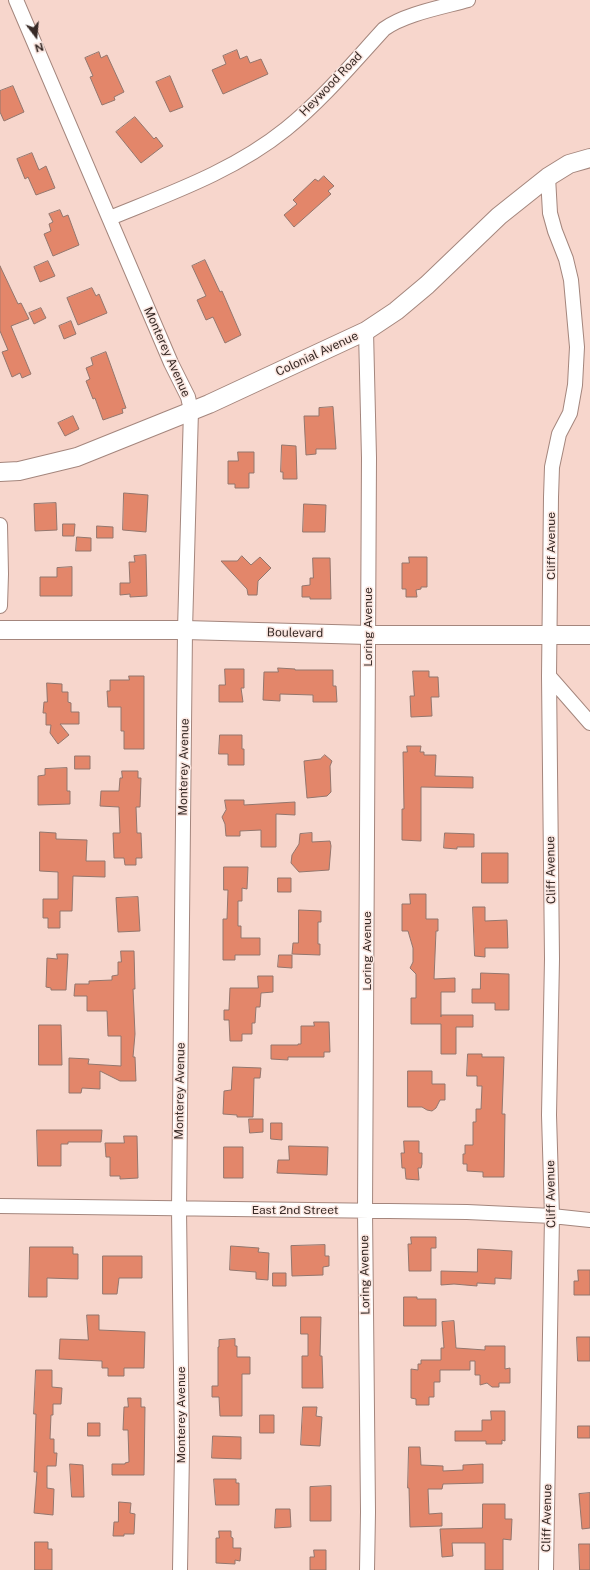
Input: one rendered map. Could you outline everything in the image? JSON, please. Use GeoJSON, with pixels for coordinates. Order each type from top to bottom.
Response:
{"type":"FeatureCollection","features":[{"type":"Feature","properties":{"kind":"street","name":"Monterey Avenue"},"geometry":{"type":"LineString","coordinates":[[16,0],[171,363],[188,397],[192,410],[185,630],[179,1209],[182,1452],[180,1570]]}},
{"type":"Feature","properties":{"kind":"street","name":"Heywood Road"},"geometry":{"type":"LineString","coordinates":[[110,218],[200,182],[252,153],[286,129],[323,96],[384,29],[390,25],[406,18],[468,0]]}},
{"type":"Feature","properties":{"kind":"street","name":"Colonial Avenue"},"geometry":{"type":"LineString","coordinates":[[0,473],[19,471],[77,457],[209,404],[366,331],[396,311],[427,285],[499,216],[548,177],[569,164],[590,158]]}},
{"type":"Feature","properties":{"kind":"street","name":"Cliff Avenue"},"geometry":{"type":"LineString","coordinates":[[546,1570],[552,1216],[550,1115],[552,959],[549,676],[552,467],[559,434],[570,413],[575,385],[577,347],[571,280],[566,259],[550,213],[548,177]]}},
{"type":"Feature","properties":{"kind":"street","name":"Loring Avenue"},"geometry":{"type":"LineString","coordinates":[[366,331],[369,458],[365,1210],[368,1512],[367,1570]]}},
{"type":"Feature","properties":{"kind":"street"},"geometry":{"type":"LineString","coordinates":[[0,525],[0,606]]}},
{"type":"Feature","properties":{"kind":"street","name":"Boulevard"},"geometry":{"type":"LineString","coordinates":[[0,630],[185,630],[368,635],[590,635]]}},
{"type":"Feature","properties":{"kind":"street"},"geometry":{"type":"LineString","coordinates":[[549,676],[590,723]]}},
{"type":"Feature","properties":{"kind":"street","name":"East 2nd Street"},"geometry":{"type":"LineString","coordinates":[[0,1206],[467,1212],[552,1216],[590,1220]]}},
{"type":"Feature","properties":{"kind":"building"},"geometry":{"type":"Polygon","coordinates":[[[237,50],[240,59],[247,56],[250,63],[261,59],[268,74],[223,94],[212,70],[226,64],[223,56],[237,50]]]}},
{"type":"Feature","properties":{"kind":"building"},"geometry":{"type":"Polygon","coordinates":[[[99,52],[101,58],[107,55],[124,92],[114,97],[115,100],[102,105],[90,77],[93,76],[85,58],[99,52]]]}},
{"type":"Feature","properties":{"kind":"building"},"geometry":{"type":"Polygon","coordinates":[[[170,76],[183,107],[170,112],[156,82],[170,76]]]}},
{"type":"Feature","properties":{"kind":"building"},"geometry":{"type":"Polygon","coordinates":[[[13,86],[24,112],[4,121],[0,112],[0,91],[13,86]]]}},
{"type":"Feature","properties":{"kind":"building"},"geometry":{"type":"Polygon","coordinates":[[[135,117],[154,139],[156,137],[163,146],[141,163],[116,132],[135,117]]]}},
{"type":"Feature","properties":{"kind":"building"},"geometry":{"type":"Polygon","coordinates":[[[32,153],[39,170],[46,166],[55,188],[36,195],[28,177],[25,179],[17,159],[32,153]]]}},
{"type":"Feature","properties":{"kind":"building"},"geometry":{"type":"Polygon","coordinates":[[[324,176],[334,186],[328,191],[331,194],[294,227],[284,215],[297,204],[293,200],[315,179],[318,181],[324,176]]]}},
{"type":"Feature","properties":{"kind":"building"},"geometry":{"type":"Polygon","coordinates":[[[60,210],[63,217],[68,215],[79,245],[53,256],[44,234],[51,231],[49,224],[53,222],[49,214],[60,210]]]}},
{"type":"Feature","properties":{"kind":"building"},"geometry":{"type":"Polygon","coordinates":[[[205,260],[220,292],[222,291],[241,335],[225,343],[213,317],[206,320],[197,300],[206,296],[192,266],[205,260]]]}},
{"type":"Feature","properties":{"kind":"building"},"geometry":{"type":"Polygon","coordinates":[[[48,261],[55,276],[40,282],[34,267],[48,261]]]}},
{"type":"Feature","properties":{"kind":"building"},"geometry":{"type":"Polygon","coordinates":[[[0,266],[18,304],[21,303],[29,319],[11,326],[31,374],[22,378],[20,373],[12,377],[2,352],[8,350],[0,331],[0,266]]]}},
{"type":"Feature","properties":{"kind":"building"},"geometry":{"type":"Polygon","coordinates":[[[92,288],[96,296],[99,294],[107,313],[78,325],[67,298],[92,288]]]}},
{"type":"Feature","properties":{"kind":"building"},"geometry":{"type":"Polygon","coordinates":[[[41,308],[46,318],[34,324],[29,313],[41,308]]]}},
{"type":"Feature","properties":{"kind":"building"},"geometry":{"type":"Polygon","coordinates":[[[71,321],[76,334],[64,339],[59,326],[71,321]]]}},
{"type":"Feature","properties":{"kind":"building"},"geometry":{"type":"Polygon","coordinates":[[[106,352],[126,408],[122,409],[123,413],[103,420],[95,398],[93,399],[86,381],[90,379],[86,368],[93,365],[91,358],[106,352]]]}},
{"type":"Feature","properties":{"kind":"building"},"geometry":{"type":"Polygon","coordinates":[[[333,407],[336,449],[316,449],[316,454],[306,455],[304,416],[319,416],[319,408],[333,407]]]}},
{"type":"Feature","properties":{"kind":"building"},"geometry":{"type":"Polygon","coordinates":[[[73,416],[79,429],[65,436],[58,423],[73,416]]]}},
{"type":"Feature","properties":{"kind":"building"},"geometry":{"type":"Polygon","coordinates":[[[282,445],[296,446],[297,479],[283,479],[283,472],[281,472],[282,445]]]}},
{"type":"Feature","properties":{"kind":"building"},"geometry":{"type":"Polygon","coordinates":[[[238,452],[254,452],[254,473],[249,473],[249,488],[235,488],[235,484],[228,484],[228,461],[238,461],[238,452]]]}},
{"type":"Feature","properties":{"kind":"building"},"geometry":{"type":"Polygon","coordinates":[[[124,493],[148,495],[146,532],[123,530],[124,493]]]}},
{"type":"Feature","properties":{"kind":"building"},"geometry":{"type":"Polygon","coordinates":[[[56,503],[57,530],[35,531],[34,504],[56,503]]]}},
{"type":"Feature","properties":{"kind":"building"},"geometry":{"type":"Polygon","coordinates":[[[304,504],[326,505],[325,532],[303,532],[304,504]]]}},
{"type":"Feature","properties":{"kind":"building"},"geometry":{"type":"Polygon","coordinates":[[[63,524],[75,524],[74,536],[63,536],[63,524]]]}},
{"type":"Feature","properties":{"kind":"building"},"geometry":{"type":"Polygon","coordinates":[[[97,526],[113,527],[113,538],[97,538],[97,526]]]}},
{"type":"Feature","properties":{"kind":"building"},"geometry":{"type":"Polygon","coordinates":[[[77,537],[91,538],[91,551],[76,551],[77,537]]]}},
{"type":"Feature","properties":{"kind":"building"},"geometry":{"type":"Polygon","coordinates":[[[146,555],[147,596],[130,597],[130,594],[120,595],[120,583],[130,583],[129,562],[135,562],[134,556],[146,555]]]}},
{"type":"Feature","properties":{"kind":"building"},"geometry":{"type":"Polygon","coordinates":[[[242,556],[251,565],[260,557],[271,568],[258,581],[257,595],[248,595],[247,589],[221,561],[237,561],[242,556]]]}},
{"type":"Feature","properties":{"kind":"building"},"geometry":{"type":"Polygon","coordinates":[[[409,557],[427,557],[427,587],[421,587],[421,589],[416,590],[417,597],[406,597],[406,589],[402,589],[402,563],[409,563],[409,557]]]}},
{"type":"Feature","properties":{"kind":"building"},"geometry":{"type":"Polygon","coordinates":[[[313,558],[330,558],[331,599],[310,599],[310,597],[302,597],[302,586],[310,585],[310,578],[313,578],[313,558]]]}},
{"type":"Feature","properties":{"kind":"building"},"geometry":{"type":"Polygon","coordinates":[[[72,567],[72,596],[40,596],[40,577],[57,577],[57,568],[72,567]]]}},
{"type":"Feature","properties":{"kind":"building"},"geometry":{"type":"Polygon","coordinates":[[[278,668],[295,670],[333,670],[333,686],[336,686],[337,702],[313,702],[313,695],[280,694],[280,701],[263,700],[264,672],[278,672],[278,668]]]}},
{"type":"Feature","properties":{"kind":"building"},"geometry":{"type":"Polygon","coordinates":[[[225,669],[244,669],[244,688],[241,688],[243,702],[219,702],[219,685],[225,685],[225,669]]]}},
{"type":"Feature","properties":{"kind":"building"},"geometry":{"type":"Polygon","coordinates":[[[413,671],[429,671],[429,677],[438,677],[439,697],[431,697],[432,716],[411,717],[410,696],[414,696],[413,671]]]}},
{"type":"Feature","properties":{"kind":"building"},"geometry":{"type":"Polygon","coordinates":[[[129,676],[144,676],[144,749],[124,749],[124,731],[121,731],[121,707],[108,707],[107,691],[110,691],[110,680],[129,680],[129,676]]]}},
{"type":"Feature","properties":{"kind":"building"},"geometry":{"type":"Polygon","coordinates":[[[47,683],[62,684],[62,692],[68,692],[68,702],[71,703],[71,712],[79,712],[79,724],[60,724],[69,735],[58,744],[50,733],[51,725],[46,725],[46,713],[43,713],[44,702],[47,702],[47,683]]]}},
{"type":"Feature","properties":{"kind":"building"},"geometry":{"type":"Polygon","coordinates":[[[220,735],[242,735],[244,765],[228,765],[228,754],[219,754],[220,735]]]}},
{"type":"Feature","properties":{"kind":"building"},"geometry":{"type":"Polygon","coordinates":[[[407,746],[421,746],[420,752],[424,752],[424,755],[436,755],[435,776],[473,777],[473,788],[421,787],[421,841],[402,840],[402,809],[404,809],[403,752],[407,752],[407,746]]]}},
{"type":"Feature","properties":{"kind":"building"},"geometry":{"type":"Polygon","coordinates":[[[325,755],[332,761],[330,766],[331,792],[327,796],[307,798],[304,761],[320,759],[325,755]]]}},
{"type":"Feature","properties":{"kind":"building"},"geometry":{"type":"Polygon","coordinates":[[[75,756],[90,756],[90,769],[75,769],[75,756]]]}},
{"type":"Feature","properties":{"kind":"building"},"geometry":{"type":"Polygon","coordinates":[[[67,768],[67,791],[70,791],[70,804],[38,805],[38,776],[45,775],[45,769],[67,768]]]}},
{"type":"Feature","properties":{"kind":"building"},"geometry":{"type":"Polygon","coordinates":[[[122,771],[138,771],[138,778],[141,778],[140,807],[136,807],[137,833],[141,833],[142,858],[136,858],[136,865],[125,865],[124,858],[114,858],[113,833],[120,833],[119,807],[100,806],[101,791],[119,791],[122,771]]]}},
{"type":"Feature","properties":{"kind":"building"},"geometry":{"type":"Polygon","coordinates":[[[225,800],[244,800],[244,805],[295,802],[295,815],[276,814],[276,847],[261,847],[261,830],[240,831],[240,836],[226,836],[225,824],[222,817],[226,810],[225,800]]]}},
{"type":"Feature","properties":{"kind":"building"},"geometry":{"type":"Polygon","coordinates":[[[40,832],[56,833],[56,839],[87,840],[86,861],[105,861],[105,877],[73,876],[72,911],[60,911],[60,928],[48,928],[48,918],[43,918],[43,899],[58,899],[58,872],[40,871],[40,832]]]}},
{"type":"Feature","properties":{"kind":"building"},"geometry":{"type":"Polygon","coordinates":[[[312,833],[312,842],[330,841],[329,870],[299,872],[291,863],[292,855],[299,844],[300,834],[312,833]]]}},
{"type":"Feature","properties":{"kind":"building"},"geometry":{"type":"Polygon","coordinates":[[[445,833],[474,834],[474,847],[457,847],[457,849],[444,848],[445,833]]]}},
{"type":"Feature","properties":{"kind":"building"},"geometry":{"type":"Polygon","coordinates":[[[482,853],[508,853],[508,883],[482,883],[482,853]]]}},
{"type":"Feature","properties":{"kind":"building"},"geometry":{"type":"Polygon","coordinates":[[[224,867],[248,867],[247,889],[242,888],[242,901],[238,901],[238,926],[241,926],[241,938],[260,938],[260,955],[235,955],[235,960],[223,960],[223,919],[227,919],[228,890],[224,890],[224,867]]]}},
{"type":"Feature","properties":{"kind":"building"},"geometry":{"type":"Polygon","coordinates":[[[278,878],[291,878],[291,892],[278,892],[278,878]]]}},
{"type":"Feature","properties":{"kind":"building"},"geometry":{"type":"Polygon","coordinates":[[[410,894],[426,894],[426,919],[438,919],[434,979],[455,978],[455,992],[441,992],[441,1015],[473,1015],[473,1027],[456,1027],[456,1054],[441,1054],[441,1024],[411,1024],[411,998],[416,998],[416,974],[410,968],[413,962],[413,948],[408,931],[402,931],[402,904],[410,904],[410,894]]]}},
{"type":"Feature","properties":{"kind":"building"},"geometry":{"type":"Polygon","coordinates":[[[138,897],[140,931],[118,932],[116,898],[138,897]]]}},
{"type":"Feature","properties":{"kind":"building"},"geometry":{"type":"Polygon","coordinates":[[[473,907],[485,907],[485,921],[507,920],[508,948],[485,948],[485,957],[475,956],[473,907]]]}},
{"type":"Feature","properties":{"kind":"building"},"geometry":{"type":"Polygon","coordinates":[[[299,910],[321,911],[321,922],[318,922],[318,944],[320,944],[320,955],[292,954],[293,943],[298,943],[299,910]]]}},
{"type":"Feature","properties":{"kind":"building"},"geometry":{"type":"Polygon","coordinates":[[[121,951],[134,951],[135,989],[133,989],[135,1034],[133,1057],[135,1057],[136,1081],[120,1081],[100,1071],[100,1089],[82,1088],[81,1093],[69,1093],[69,1058],[89,1059],[88,1064],[121,1066],[121,1036],[108,1036],[107,1011],[87,1011],[87,996],[74,996],[75,984],[89,984],[89,981],[112,980],[112,976],[118,975],[118,962],[121,962],[121,951]]]}},
{"type":"Feature","properties":{"kind":"building"},"geometry":{"type":"Polygon","coordinates":[[[57,954],[68,954],[66,990],[51,990],[51,988],[46,987],[47,958],[57,959],[57,954]]]}},
{"type":"Feature","properties":{"kind":"building"},"geometry":{"type":"Polygon","coordinates":[[[279,955],[292,955],[292,968],[278,967],[279,955]]]}},
{"type":"Feature","properties":{"kind":"building"},"geometry":{"type":"Polygon","coordinates":[[[481,973],[509,974],[509,1010],[495,1010],[495,1003],[472,1003],[472,989],[480,989],[481,973]]]}},
{"type":"Feature","properties":{"kind":"building"},"geometry":{"type":"Polygon","coordinates":[[[258,976],[273,976],[273,992],[261,993],[260,1007],[256,1007],[255,1023],[252,1023],[252,1034],[242,1034],[242,1041],[230,1041],[229,1020],[224,1020],[224,1010],[229,1010],[230,988],[258,988],[258,976]]]}},
{"type":"Feature","properties":{"kind":"building"},"geometry":{"type":"Polygon","coordinates":[[[314,1022],[329,1022],[330,1052],[324,1052],[324,1057],[288,1057],[288,1060],[271,1059],[271,1045],[301,1044],[301,1026],[314,1026],[314,1022]]]}},
{"type":"Feature","properties":{"kind":"building"},"geometry":{"type":"Polygon","coordinates":[[[39,1025],[61,1025],[62,1065],[39,1065],[39,1025]]]}},
{"type":"Feature","properties":{"kind":"building"},"geometry":{"type":"Polygon","coordinates":[[[468,1054],[482,1054],[482,1057],[504,1057],[502,1114],[505,1114],[504,1177],[483,1177],[483,1172],[467,1171],[467,1164],[463,1164],[465,1145],[473,1145],[473,1122],[476,1122],[476,1109],[481,1109],[482,1086],[477,1086],[477,1076],[467,1076],[468,1054]]]}},
{"type":"Feature","properties":{"kind":"building"},"geometry":{"type":"Polygon","coordinates":[[[233,1067],[261,1068],[260,1078],[254,1078],[253,1117],[237,1117],[237,1115],[223,1114],[224,1091],[231,1090],[233,1067]]]}},
{"type":"Feature","properties":{"kind":"building"},"geometry":{"type":"Polygon","coordinates":[[[408,1071],[432,1071],[432,1084],[445,1084],[445,1100],[440,1100],[436,1108],[432,1111],[422,1107],[408,1107],[408,1071]]]}},
{"type":"Feature","properties":{"kind":"building"},"geometry":{"type":"Polygon","coordinates":[[[249,1119],[263,1119],[263,1132],[250,1133],[249,1119]]]}},
{"type":"Feature","properties":{"kind":"building"},"geometry":{"type":"Polygon","coordinates":[[[271,1123],[282,1123],[282,1140],[271,1139],[271,1123]]]}},
{"type":"Feature","properties":{"kind":"building"},"geometry":{"type":"Polygon","coordinates":[[[37,1130],[102,1130],[101,1142],[68,1142],[68,1144],[61,1144],[61,1166],[38,1166],[37,1130]]]}},
{"type":"Feature","properties":{"kind":"building"},"geometry":{"type":"Polygon","coordinates":[[[124,1136],[137,1136],[138,1178],[120,1179],[120,1176],[110,1176],[110,1157],[106,1157],[105,1143],[124,1143],[124,1136]]]}},
{"type":"Feature","properties":{"kind":"building"},"geometry":{"type":"Polygon","coordinates":[[[404,1141],[419,1141],[419,1153],[422,1153],[422,1164],[421,1168],[418,1168],[419,1180],[406,1179],[405,1168],[402,1168],[401,1153],[404,1153],[404,1141]]]}},
{"type":"Feature","properties":{"kind":"building"},"geometry":{"type":"Polygon","coordinates":[[[289,1146],[328,1147],[327,1175],[277,1173],[278,1160],[289,1160],[289,1146]]]}},
{"type":"Feature","properties":{"kind":"building"},"geometry":{"type":"Polygon","coordinates":[[[224,1147],[243,1147],[243,1178],[224,1178],[224,1147]]]}},
{"type":"Feature","properties":{"kind":"building"},"geometry":{"type":"Polygon","coordinates":[[[411,1237],[436,1237],[436,1248],[431,1248],[431,1271],[409,1271],[408,1244],[411,1244],[411,1237]]]}},
{"type":"Feature","properties":{"kind":"building"},"geometry":{"type":"Polygon","coordinates":[[[325,1245],[325,1256],[329,1256],[329,1266],[323,1267],[323,1275],[292,1276],[291,1246],[325,1245]]]}},
{"type":"Feature","properties":{"kind":"building"},"geometry":{"type":"Polygon","coordinates":[[[231,1246],[259,1248],[258,1252],[269,1253],[268,1280],[256,1279],[256,1272],[230,1270],[231,1246]]]}},
{"type":"Feature","properties":{"kind":"building"},"geometry":{"type":"Polygon","coordinates":[[[30,1247],[73,1247],[73,1254],[78,1254],[78,1279],[47,1278],[47,1297],[29,1297],[30,1247]]]}},
{"type":"Feature","properties":{"kind":"building"},"geometry":{"type":"Polygon","coordinates":[[[478,1249],[512,1251],[511,1279],[495,1278],[495,1284],[477,1283],[477,1286],[454,1284],[441,1285],[441,1271],[477,1272],[478,1249]]]}},
{"type":"Feature","properties":{"kind":"building"},"geometry":{"type":"Polygon","coordinates":[[[103,1256],[142,1256],[142,1278],[119,1278],[117,1294],[103,1294],[103,1256]]]}},
{"type":"Feature","properties":{"kind":"building"},"geometry":{"type":"Polygon","coordinates":[[[578,1270],[590,1270],[590,1295],[574,1295],[574,1281],[578,1281],[578,1270]]]}},
{"type":"Feature","properties":{"kind":"building"},"geometry":{"type":"Polygon","coordinates":[[[273,1273],[286,1273],[286,1286],[273,1286],[273,1273]]]}},
{"type":"Feature","properties":{"kind":"building"},"geometry":{"type":"Polygon","coordinates":[[[404,1297],[436,1299],[436,1326],[404,1326],[404,1297]]]}},
{"type":"Feature","properties":{"kind":"building"},"geometry":{"type":"Polygon","coordinates":[[[87,1315],[99,1315],[99,1330],[145,1332],[144,1368],[124,1368],[124,1376],[108,1376],[108,1368],[102,1368],[102,1361],[59,1359],[60,1339],[88,1340],[87,1315]]]}},
{"type":"Feature","properties":{"kind":"building"},"geometry":{"type":"Polygon","coordinates":[[[301,1317],[321,1317],[320,1356],[322,1356],[323,1388],[302,1388],[302,1356],[308,1356],[308,1334],[301,1334],[301,1317]]]}},
{"type":"Feature","properties":{"kind":"building"},"geometry":{"type":"Polygon","coordinates":[[[454,1321],[456,1348],[485,1350],[485,1346],[505,1346],[505,1369],[510,1368],[510,1383],[499,1383],[499,1387],[492,1387],[487,1383],[480,1385],[480,1375],[475,1375],[475,1361],[470,1361],[470,1370],[440,1370],[440,1382],[434,1382],[434,1397],[429,1397],[429,1405],[416,1405],[416,1399],[411,1398],[411,1369],[418,1370],[418,1364],[421,1364],[421,1360],[441,1360],[441,1348],[444,1348],[442,1322],[454,1321]]]}},
{"type":"Feature","properties":{"kind":"building"},"geometry":{"type":"Polygon","coordinates":[[[577,1337],[590,1337],[590,1361],[578,1361],[577,1337]]]}},
{"type":"Feature","properties":{"kind":"building"},"geometry":{"type":"Polygon","coordinates":[[[235,1339],[235,1346],[237,1346],[237,1357],[250,1357],[250,1374],[242,1374],[242,1416],[220,1416],[219,1397],[212,1397],[212,1386],[218,1386],[219,1340],[235,1339]]]}},
{"type":"Feature","properties":{"kind":"building"},"geometry":{"type":"Polygon","coordinates":[[[36,1370],[52,1370],[52,1387],[62,1388],[61,1404],[53,1404],[53,1415],[51,1415],[50,1439],[54,1439],[54,1453],[57,1453],[56,1466],[47,1466],[47,1488],[54,1489],[53,1515],[34,1513],[37,1472],[34,1472],[36,1370]]]}},
{"type":"Feature","properties":{"kind":"building"},"geometry":{"type":"Polygon","coordinates":[[[128,1398],[141,1398],[141,1407],[145,1407],[144,1475],[112,1475],[112,1464],[125,1464],[129,1462],[128,1430],[123,1430],[124,1407],[128,1407],[128,1398]]]}},
{"type":"Feature","properties":{"kind":"building"},"geometry":{"type":"Polygon","coordinates":[[[303,1407],[317,1407],[316,1416],[322,1417],[320,1446],[301,1445],[303,1407]]]}},
{"type":"Feature","properties":{"kind":"building"},"geometry":{"type":"Polygon","coordinates":[[[491,1411],[505,1411],[505,1441],[502,1440],[502,1444],[486,1444],[486,1441],[455,1441],[455,1431],[482,1431],[482,1420],[491,1420],[491,1411]]]}},
{"type":"Feature","properties":{"kind":"building"},"geometry":{"type":"Polygon","coordinates":[[[260,1415],[274,1415],[274,1433],[260,1433],[260,1415]]]}},
{"type":"Feature","properties":{"kind":"building"},"geometry":{"type":"Polygon","coordinates":[[[88,1423],[100,1423],[100,1436],[88,1436],[88,1423]]]}},
{"type":"Feature","properties":{"kind":"building"},"geometry":{"type":"Polygon","coordinates":[[[578,1426],[590,1426],[590,1438],[578,1438],[578,1426]]]}},
{"type":"Feature","properties":{"kind":"building"},"geometry":{"type":"Polygon","coordinates":[[[213,1436],[241,1437],[241,1459],[212,1458],[213,1436]]]}},
{"type":"Feature","properties":{"kind":"building"},"geometry":{"type":"Polygon","coordinates":[[[409,1447],[420,1447],[421,1465],[443,1466],[443,1471],[463,1470],[463,1465],[483,1464],[483,1483],[443,1484],[442,1489],[428,1489],[429,1514],[442,1513],[442,1526],[410,1527],[408,1488],[409,1447]]]}},
{"type":"Feature","properties":{"kind":"building"},"geometry":{"type":"Polygon","coordinates":[[[70,1464],[83,1465],[84,1497],[72,1497],[70,1464]]]}},
{"type":"Feature","properties":{"kind":"building"},"geometry":{"type":"Polygon","coordinates":[[[214,1479],[236,1479],[236,1483],[239,1483],[239,1505],[216,1505],[214,1479]]]}},
{"type":"Feature","properties":{"kind":"building"},"geometry":{"type":"Polygon","coordinates":[[[331,1486],[331,1521],[310,1521],[310,1487],[331,1486]]]}},
{"type":"Feature","properties":{"kind":"building"},"geometry":{"type":"Polygon","coordinates":[[[590,1493],[590,1528],[582,1529],[579,1494],[590,1493]]]}},
{"type":"Feature","properties":{"kind":"building"},"geometry":{"type":"Polygon","coordinates":[[[119,1502],[131,1503],[130,1513],[135,1514],[134,1534],[113,1536],[114,1522],[118,1522],[119,1502]]]}},
{"type":"Feature","properties":{"kind":"building"},"geometry":{"type":"Polygon","coordinates":[[[483,1504],[505,1504],[505,1519],[512,1519],[511,1540],[503,1539],[503,1570],[485,1570],[485,1543],[452,1543],[453,1556],[442,1557],[440,1529],[482,1528],[483,1504]]]}},
{"type":"Feature","properties":{"kind":"building"},"geometry":{"type":"Polygon","coordinates":[[[276,1509],[290,1509],[291,1527],[275,1528],[276,1509]]]}},
{"type":"Feature","properties":{"kind":"building"},"geometry":{"type":"Polygon","coordinates":[[[219,1531],[231,1531],[233,1548],[241,1548],[240,1561],[235,1560],[235,1564],[216,1563],[216,1538],[219,1538],[219,1531]]]}},
{"type":"Feature","properties":{"kind":"building"},"geometry":{"type":"Polygon","coordinates":[[[35,1542],[48,1542],[48,1549],[52,1549],[52,1570],[35,1570],[35,1542]]]}},
{"type":"Feature","properties":{"kind":"building"},"geometry":{"type":"Polygon","coordinates":[[[579,1544],[590,1544],[590,1570],[580,1570],[579,1544]]]}},
{"type":"Feature","properties":{"kind":"building"},"geometry":{"type":"Polygon","coordinates":[[[314,1550],[326,1550],[326,1570],[310,1570],[310,1557],[314,1557],[314,1550]]]}}]}
